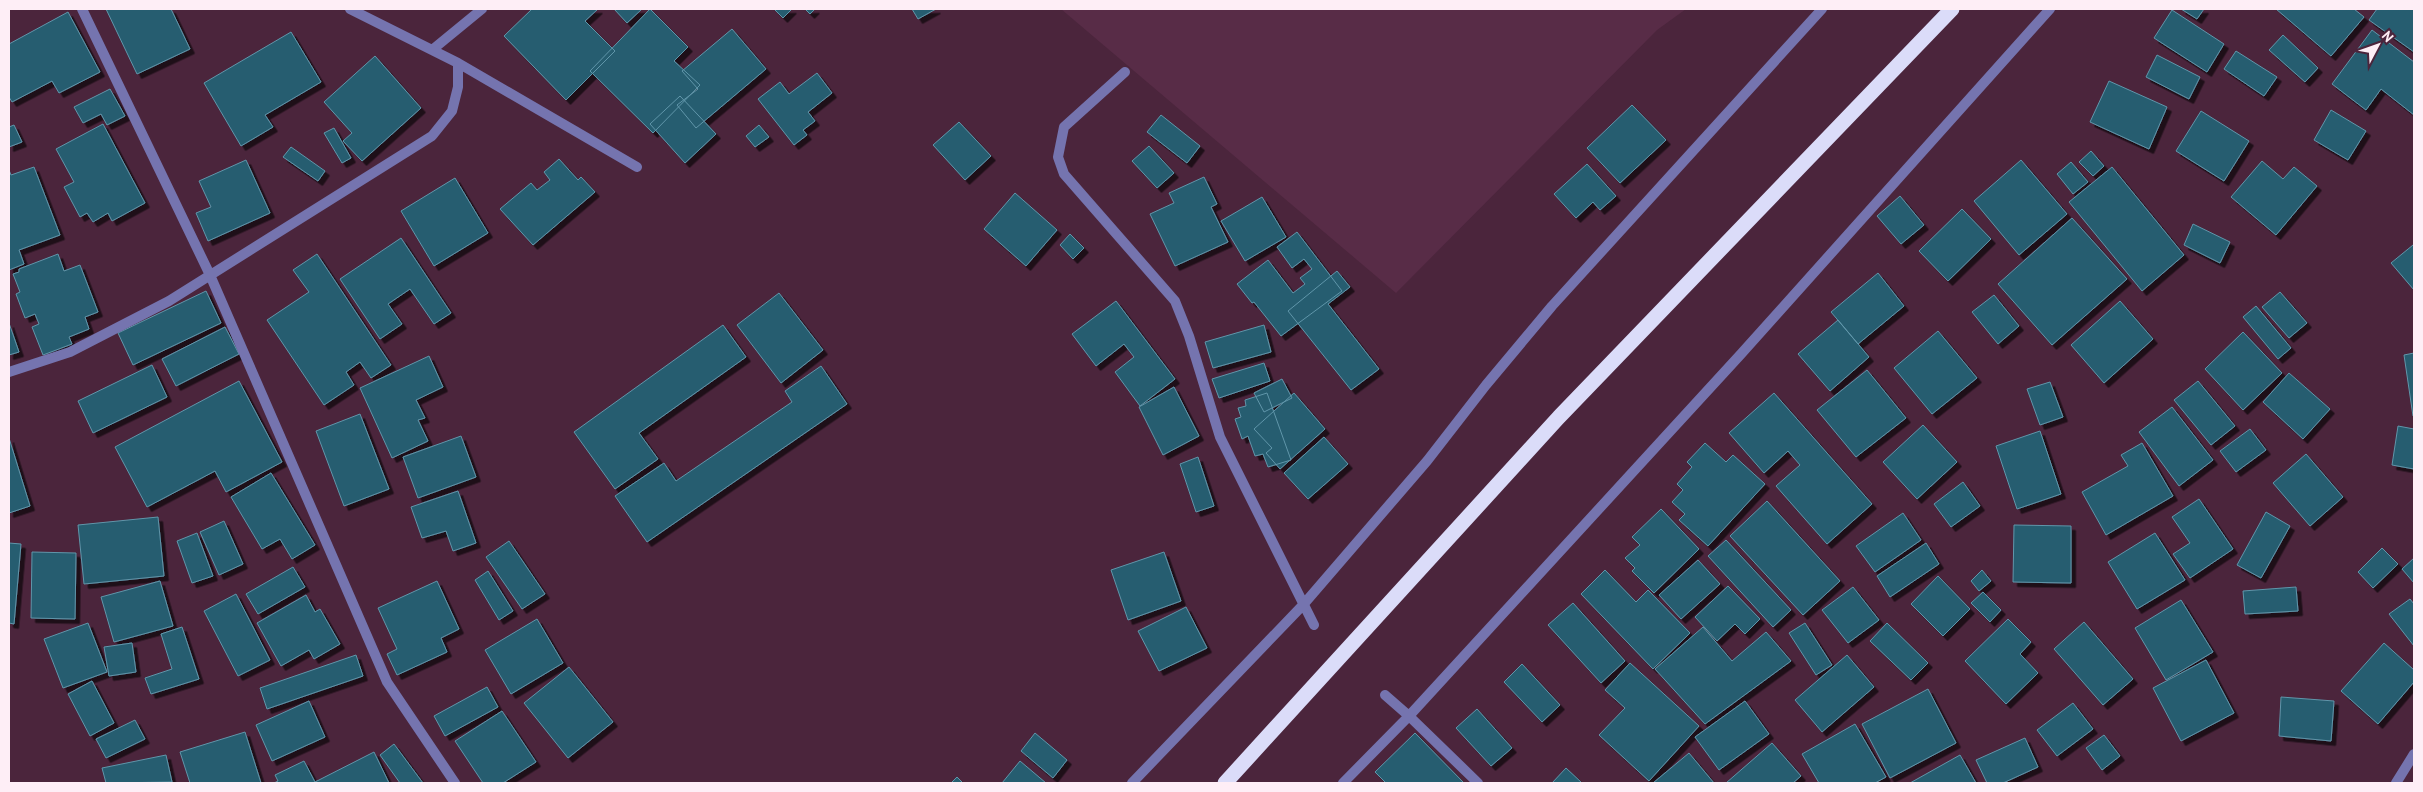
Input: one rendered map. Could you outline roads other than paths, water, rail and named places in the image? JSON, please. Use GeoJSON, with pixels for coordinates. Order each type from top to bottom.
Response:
{"type":"FeatureCollection","features":[{"type":"Feature","properties":{"kind":"highway"},"geometry":{"type":"LineString","coordinates":[[1225,783],[1559,417],[1952,9]]}},
{"type":"Feature","properties":{"kind":"street"},"geometry":{"type":"LineString","coordinates":[[82,9],[210,275],[387,682],[455,783]]}},
{"type":"Feature","properties":{"kind":"street"},"geometry":{"type":"LineString","coordinates":[[350,9],[458,63],[637,167]]}},
{"type":"Feature","properties":{"kind":"street"},"geometry":{"type":"LineString","coordinates":[[432,50],[482,9]]}},
{"type":"Feature","properties":{"kind":"street"},"geometry":{"type":"LineString","coordinates":[[1132,783],[1303,605],[1427,461],[1486,385],[1552,306],[1822,9]]}},
{"type":"Feature","properties":{"kind":"street"},"geometry":{"type":"LineString","coordinates":[[1343,783],[1409,716],[1741,354],[2050,9]]}},
{"type":"Feature","properties":{"kind":"street"},"geometry":{"type":"LineString","coordinates":[[9,372],[70,352],[169,301],[432,136],[452,111],[458,87],[458,63]]}},
{"type":"Feature","properties":{"kind":"street"},"geometry":{"type":"LineString","coordinates":[[1125,72],[1064,126],[1058,157],[1064,174],[1175,302],[1192,345],[1220,437],[1314,625]]}},
{"type":"Feature","properties":{"kind":"street"},"geometry":{"type":"LineString","coordinates":[[1385,695],[1478,783]]}},
{"type":"Feature","properties":{"kind":"street"},"geometry":{"type":"LineString","coordinates":[[2396,783],[2414,754]]}}]}
